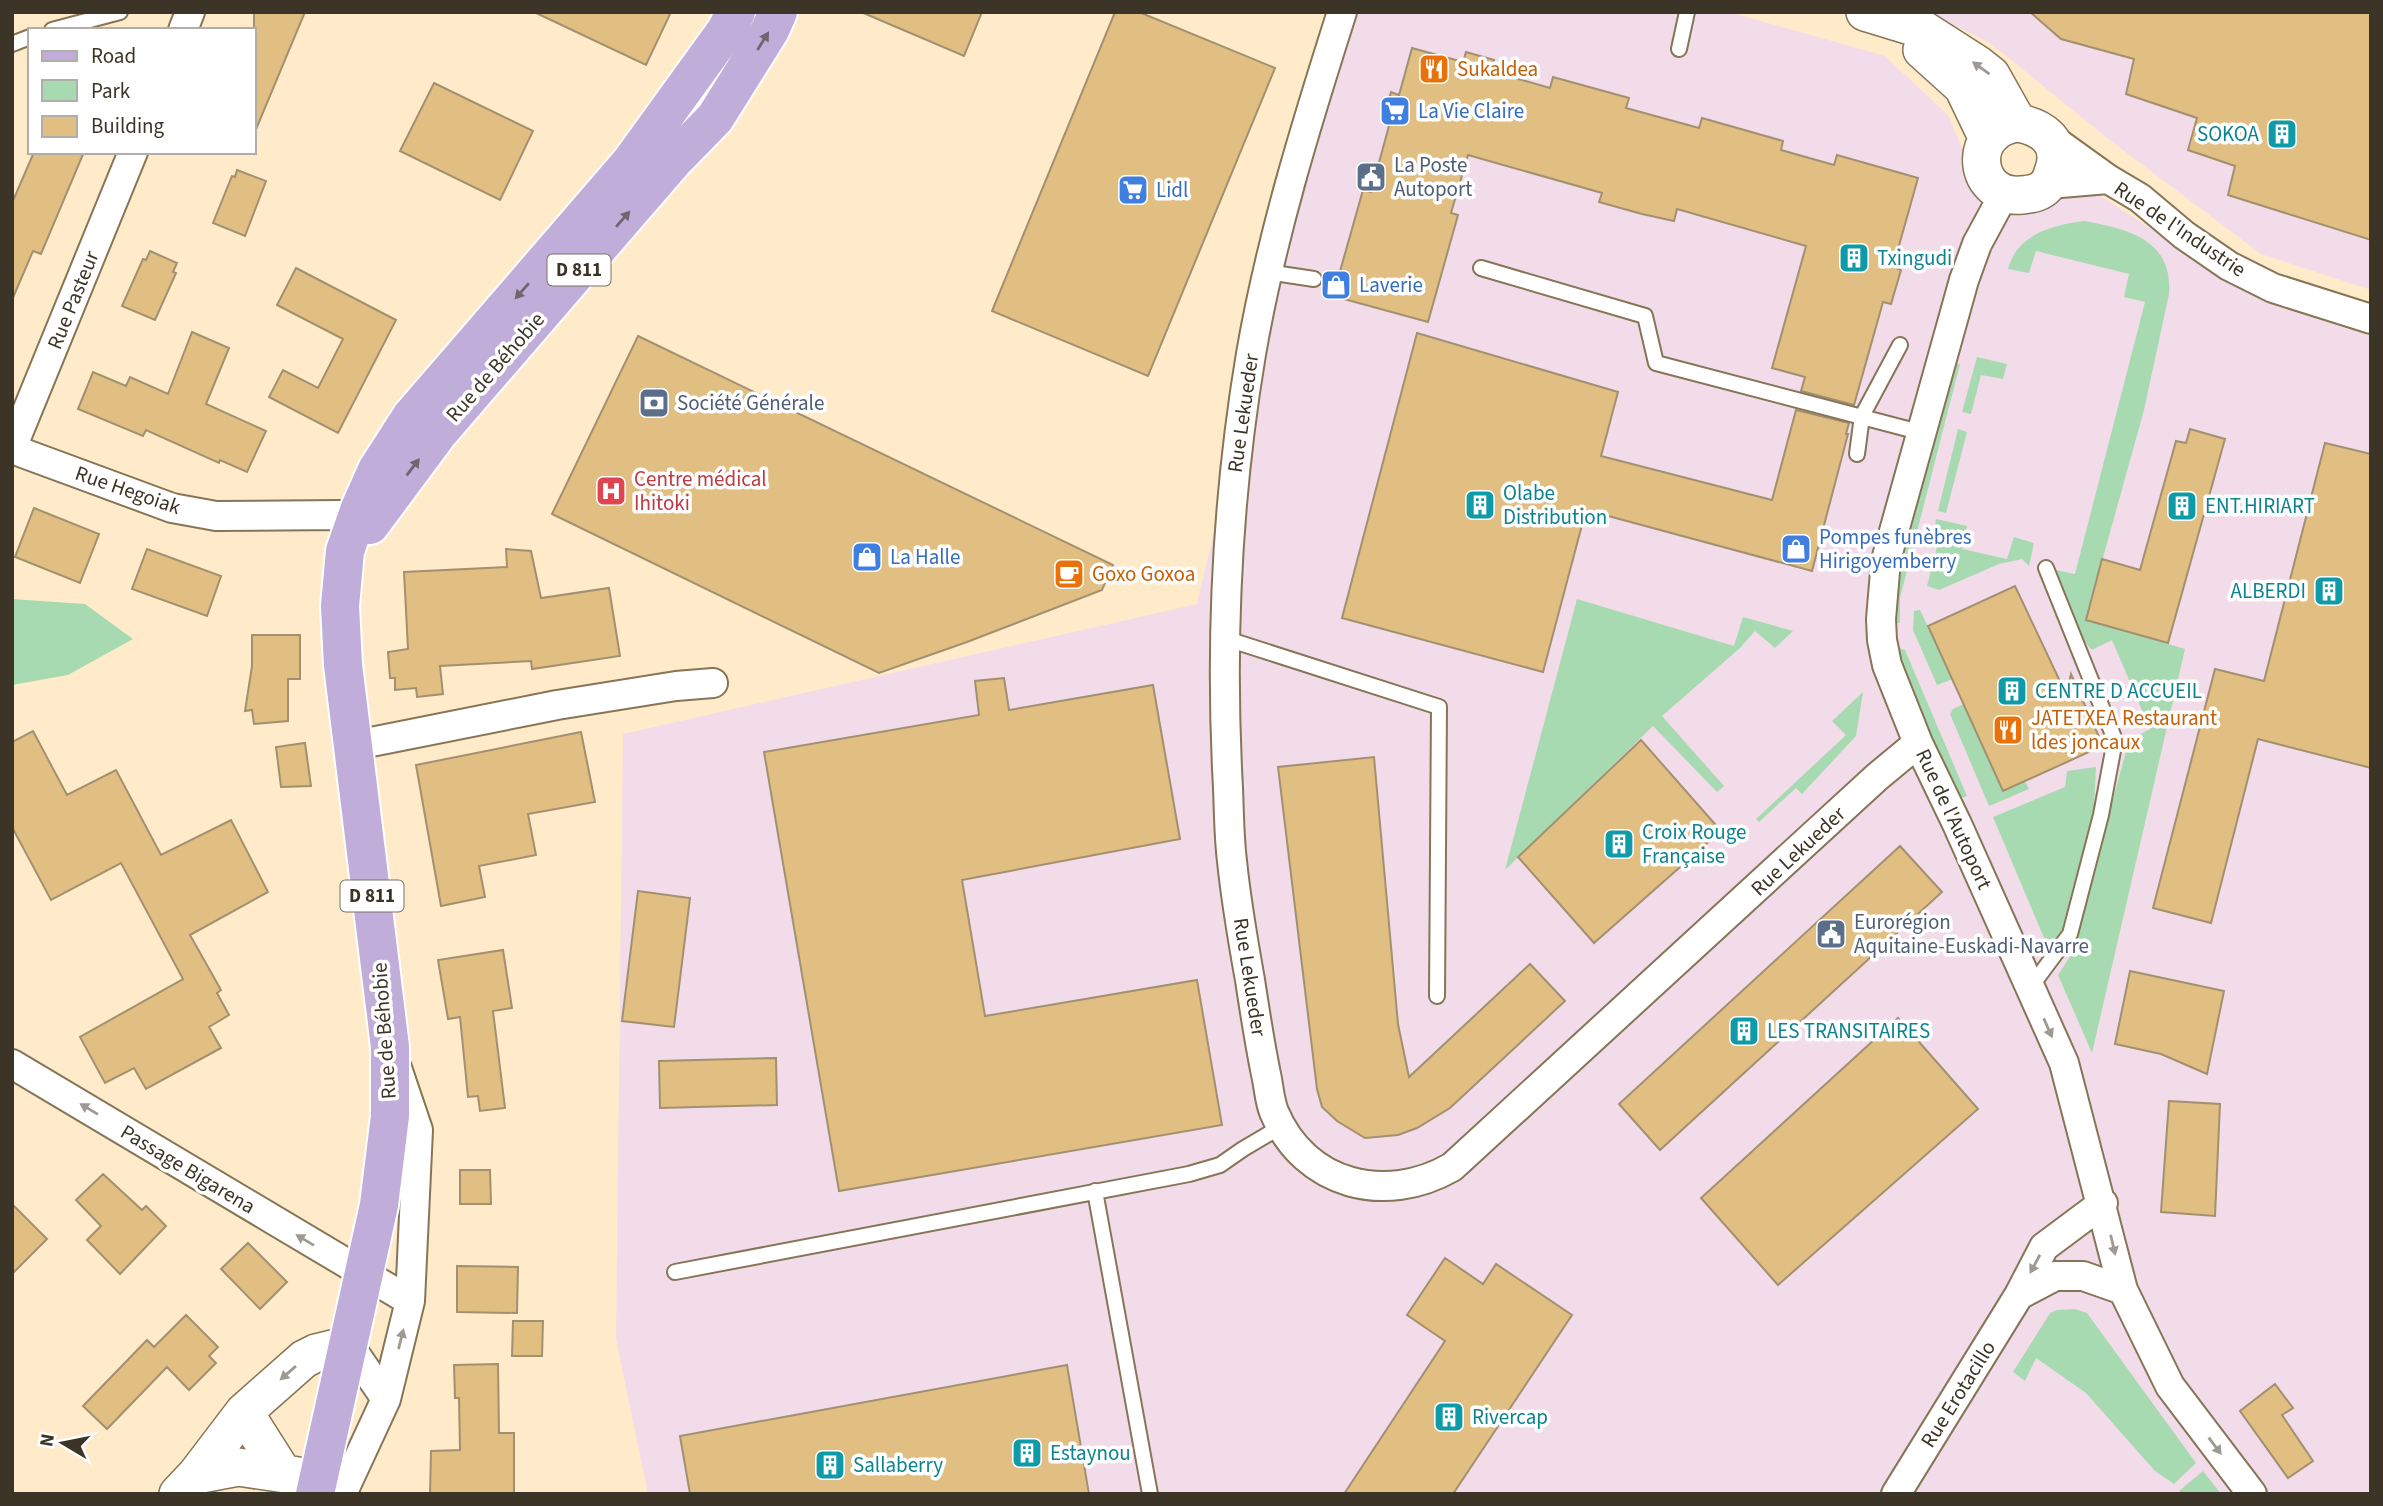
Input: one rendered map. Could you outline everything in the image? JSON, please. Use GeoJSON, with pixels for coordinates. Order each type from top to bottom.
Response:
{"type":"FeatureCollection","features":[{"type":"Feature","properties":{"kind":"main road","name":"Rue de Béhobie"},"geometry":{"type":"LineString","coordinates":[[299,1484],[349,1345],[379,1205],[390,1116],[390,1047],[351,746],[343,664],[341,606],[377,470],[411,417],[631,162],[725,32],[736,12]]}},
{"type":"Feature","properties":{"kind":"main road","name":"Rue de Béhobie"},"geometry":{"type":"LineString","coordinates":[[364,520],[673,161],[715,118],[770,30],[778,12]]}},
{"type":"Feature","properties":{"kind":"street","name":"Rue Lekueder"},"geometry":{"type":"LineString","coordinates":[[1342,12],[1276,231],[1251,355],[1235,469],[1224,638],[1225,741],[1232,860],[1263,1059],[1274,1110],[1293,1144],[1308,1160],[1331,1175],[1354,1184],[1381,1187],[1405,1184],[1432,1179],[1452,1167],[1877,777],[1918,743]]}},
{"type":"Feature","properties":{"kind":"street"},"geometry":{"type":"LineString","coordinates":[[1879,15],[1963,87],[2003,130],[1982,156],[1982,167],[1986,179],[2004,194]]}},
{"type":"Feature","properties":{"kind":"street","name":"Rue de l'Industrie"},"geometry":{"type":"LineString","coordinates":[[2003,130],[2041,130],[2108,180],[2140,198],[2229,266],[2273,288],[2371,319]]}},
{"type":"Feature","properties":{"kind":"street"},"geometry":{"type":"LineString","coordinates":[[2049,184],[2057,155],[2051,138]]}},
{"type":"Feature","properties":{"kind":"street","name":"Rue Pasteur"},"geometry":{"type":"LineString","coordinates":[[12,448],[132,154]]}},
{"type":"Feature","properties":{"kind":"street","name":"Rue de l'Industrie"},"geometry":{"type":"LineString","coordinates":[[2004,194],[2037,193],[2049,184],[2108,180]]}},
{"type":"Feature","properties":{"kind":"street","name":"Rue de l'Autoport"},"geometry":{"type":"LineString","coordinates":[[2004,194],[1981,235],[1964,280],[1886,561],[1882,640],[1888,665],[1918,743],[2064,1063],[2103,1203],[2123,1290],[2170,1386],[2252,1494]]}},
{"type":"Feature","properties":{"kind":"street","name":"Rue Hegoiak"},"geometry":{"type":"LineString","coordinates":[[12,448],[172,508],[216,516],[340,515],[364,520]]}},
{"type":"Feature","properties":{"kind":"street"},"geometry":{"type":"LineString","coordinates":[[351,746],[557,705],[676,686],[713,683]]}},
{"type":"Feature","properties":{"kind":"street"},"geometry":{"type":"LineString","coordinates":[[187,1484],[239,1467],[299,1484],[359,1458],[386,1399],[410,1301],[418,1130],[390,1047]]}},
{"type":"Feature","properties":{"kind":"street","name":"Passage Bigarena"},"geometry":{"type":"LineString","coordinates":[[12,1063],[410,1301]]}},
{"type":"Feature","properties":{"kind":"street","name":"Rue Erotacillo"},"geometry":{"type":"LineString","coordinates":[[1896,1494],[2019,1295],[2044,1247],[2103,1203]]}},
{"type":"Feature","properties":{"kind":"street"},"geometry":{"type":"LineString","coordinates":[[2019,1295],[2055,1276],[2083,1276],[2123,1290]]}},
{"type":"Feature","properties":{"kind":"street"},"geometry":{"type":"LineString","coordinates":[[187,1484],[244,1412],[304,1359],[316,1353],[349,1345],[386,1399]]}},
{"type":"Feature","properties":{"kind":"street"},"geometry":{"type":"LineString","coordinates":[[244,1412],[299,1484]]}},
{"type":"Feature","properties":{"kind":"lane"},"geometry":{"type":"LineString","coordinates":[[60,28],[120,12]]}},
{"type":"Feature","properties":{"kind":"lane"},"geometry":{"type":"LineString","coordinates":[[1679,50],[1687,12]]}},
{"type":"Feature","properties":{"kind":"lane"},"geometry":{"type":"LineString","coordinates":[[1481,268],[1646,316],[1656,363],[1923,433]]}},
{"type":"Feature","properties":{"kind":"lane"},"geometry":{"type":"LineString","coordinates":[[1267,272],[1314,279]]}},
{"type":"Feature","properties":{"kind":"lane"},"geometry":{"type":"LineString","coordinates":[[1857,454],[1862,416],[1900,345]]}},
{"type":"Feature","properties":{"kind":"lane"},"geometry":{"type":"LineString","coordinates":[[2030,988],[2070,933],[2101,815],[2115,740],[2046,568]]}},
{"type":"Feature","properties":{"kind":"lane"},"geometry":{"type":"LineString","coordinates":[[1224,638],[1439,707],[1437,996]]}},
{"type":"Feature","properties":{"kind":"lane"},"geometry":{"type":"LineString","coordinates":[[676,1272],[1189,1174],[1220,1165],[1282,1126]]}},
{"type":"Feature","properties":{"kind":"lane"},"geometry":{"type":"LineString","coordinates":[[1095,1191],[1150,1494]]}},
{"type":"Feature","properties":{"kind":"shaded area"},"geometry":{"type":"Polygon","coordinates":[[[1336,12],[1729,12],[1885,56],[1948,115],[1971,169],[2018,181],[2064,172],[2251,294],[2284,308],[2371,336],[2371,1494],[648,1494],[616,1339],[623,734],[1197,604],[1336,12]]]}},
{"type":"Feature","properties":{"kind":"shaded area","name":"SOKOA"},"geometry":{"type":"Polygon","coordinates":[[[1925,12],[2371,12],[2371,290],[2261,254],[2107,138],[1989,42],[1925,12]]]}},
{"type":"Feature","properties":{"kind":"green space"},"geometry":{"type":"Polygon","coordinates":[[[2084,221],[2132,233],[2156,249],[2164,261],[2169,294],[2144,410],[2086,619],[2185,649],[2092,1053],[2058,975],[2071,955],[2129,740],[2150,729],[2112,640],[2092,650],[2085,642],[2069,613],[2055,570],[2075,574],[2145,302],[2124,297],[2129,274],[2036,251],[2029,273],[2008,269],[2019,247],[2028,239],[2060,225],[2084,221]]]}},
{"type":"Feature","properties":{"kind":"green space"},"geometry":{"type":"Polygon","coordinates":[[[1977,357],[2007,364],[2003,379],[1981,375],[1971,414],[1962,412],[1977,357]]]}},
{"type":"Feature","properties":{"kind":"green space"},"geometry":{"type":"Polygon","coordinates":[[[1953,363],[1960,364],[1900,598],[1900,623],[1895,623],[1896,589],[1953,363]]]}},
{"type":"Feature","properties":{"kind":"green space"},"geometry":{"type":"Polygon","coordinates":[[[1958,429],[1967,432],[1946,513],[1938,511],[1958,429]]]}},
{"type":"Feature","properties":{"kind":"green space"},"geometry":{"type":"Polygon","coordinates":[[[1936,519],[1967,526],[1962,549],[2007,559],[2014,537],[2034,543],[2029,566],[2022,559],[1999,564],[1939,590],[1927,586],[1938,543],[1932,540],[1936,519]]]}},
{"type":"Feature","properties":{"kind":"green space"},"geometry":{"type":"Polygon","coordinates":[[[12,599],[85,604],[133,639],[68,675],[12,685],[12,599]]]}},
{"type":"Feature","properties":{"kind":"green space"},"geometry":{"type":"Polygon","coordinates":[[[1577,599],[1734,646],[1743,617],[1793,631],[1775,648],[1755,631],[1740,648],[1662,716],[1724,786],[1717,792],[1653,726],[1505,870],[1577,599]]]}},
{"type":"Feature","properties":{"kind":"green space"},"geometry":{"type":"Polygon","coordinates":[[[1920,610],[1953,679],[1937,685],[1913,630],[1914,611],[1920,610]]]}},
{"type":"Feature","properties":{"kind":"green space"},"geometry":{"type":"Polygon","coordinates":[[[1898,648],[1905,650],[1967,796],[1959,799],[1905,676],[1898,648]]]}},
{"type":"Feature","properties":{"kind":"green space"},"geometry":{"type":"Polygon","coordinates":[[[1863,692],[1856,736],[1802,794],[1796,788],[1759,822],[1756,819],[1846,735],[1832,721],[1863,692]]]}},
{"type":"Feature","properties":{"kind":"green space"},"geometry":{"type":"Polygon","coordinates":[[[1964,704],[2003,790],[2025,781],[2029,789],[1989,806],[1950,714],[1953,709],[1964,704]]]}},
{"type":"Feature","properties":{"kind":"green space"},"geometry":{"type":"Polygon","coordinates":[[[2096,767],[2094,808],[2059,940],[2047,945],[1993,817],[2065,787],[2067,771],[2096,767]]]}},
{"type":"Feature","properties":{"kind":"green space"},"geometry":{"type":"Polygon","coordinates":[[[2075,1309],[2087,1313],[2196,1463],[2174,1484],[2155,1471],[2086,1393],[2036,1358],[2025,1381],[2013,1372],[2050,1313],[2075,1309]]]}},
{"type":"Feature","properties":{"kind":"green space"},"geometry":{"type":"Polygon","coordinates":[[[2203,1471],[2221,1494],[2181,1494],[2179,1491],[2203,1471]]]}},
{"type":"Feature","properties":{"kind":"building"},"geometry":{"type":"Polygon","coordinates":[[[254,12],[305,12],[256,129],[256,28],[254,12]]]}},
{"type":"Feature","properties":{"kind":"building"},"geometry":{"type":"Polygon","coordinates":[[[534,12],[671,12],[646,65],[534,12]]]}},
{"type":"Feature","properties":{"kind":"building"},"geometry":{"type":"Polygon","coordinates":[[[861,12],[982,12],[964,56],[861,12]]]}},
{"type":"Feature","properties":{"kind":"building","name":"Lidl"},"geometry":{"type":"Polygon","coordinates":[[[1115,12],[1139,12],[1275,68],[1148,376],[992,311],[1115,12]]]}},
{"type":"Feature","properties":{"kind":"building","name":"SOKOA"},"geometry":{"type":"Polygon","coordinates":[[[2030,12],[2371,12],[2371,240],[2228,195],[2235,166],[2188,150],[2197,118],[2126,94],[2134,59],[2061,39],[2030,12]]]}},
{"type":"Feature","properties":{"kind":"building"},"geometry":{"type":"Polygon","coordinates":[[[1412,48],[1463,62],[1466,52],[1494,60],[1491,71],[1550,88],[1553,77],[1629,98],[1626,108],[1699,128],[1702,118],[1783,141],[1781,150],[1834,165],[1837,155],[1918,178],[1893,267],[1901,270],[1891,304],[1883,302],[1854,405],[1801,391],[1805,377],[1772,368],[1806,246],[1677,209],[1674,221],[1642,214],[1599,202],[1602,193],[1468,155],[1451,213],[1458,215],[1428,322],[1333,296],[1363,190],[1371,192],[1390,122],[1383,120],[1391,92],[1399,95],[1412,48]]]}},
{"type":"Feature","properties":{"kind":"building"},"geometry":{"type":"Polygon","coordinates":[[[434,83],[533,131],[500,200],[400,151],[434,83]]]}},
{"type":"Feature","properties":{"kind":"building"},"geometry":{"type":"Polygon","coordinates":[[[33,154],[83,154],[41,254],[33,251],[12,300],[12,203],[33,154]]]}},
{"type":"Feature","properties":{"kind":"building"},"geometry":{"type":"Polygon","coordinates":[[[237,170],[266,181],[245,236],[213,223],[237,170]]]}},
{"type":"Feature","properties":{"kind":"building"},"geometry":{"type":"Polygon","coordinates":[[[150,251],[177,263],[173,272],[176,273],[155,320],[122,306],[143,259],[146,260],[150,251]]]}},
{"type":"Feature","properties":{"kind":"building"},"geometry":{"type":"Polygon","coordinates":[[[296,268],[396,320],[338,433],[269,397],[283,370],[318,388],[343,339],[277,305],[296,268]]]}},
{"type":"Feature","properties":{"kind":"building"},"geometry":{"type":"Polygon","coordinates":[[[192,332],[229,348],[206,404],[266,431],[247,472],[220,460],[219,463],[146,430],[143,436],[78,409],[93,372],[126,386],[130,377],[168,394],[192,332]]]}},
{"type":"Feature","properties":{"kind":"building","name":"Olabe Distribution"},"geometry":{"type":"Polygon","coordinates":[[[1417,333],[1618,392],[1601,456],[1772,500],[1796,410],[1849,423],[1812,571],[1586,510],[1543,672],[1342,618],[1417,333]]]}},
{"type":"Feature","properties":{"kind":"building"},"geometry":{"type":"Polygon","coordinates":[[[638,336],[1113,565],[1102,590],[879,673],[552,514],[638,336]]]}},
{"type":"Feature","properties":{"kind":"building","name":"ENT.HIRIART"},"geometry":{"type":"Polygon","coordinates":[[[2190,429],[2225,439],[2168,643],[2086,620],[2102,559],[2140,570],[2176,441],[2186,443],[2190,429]]]}},
{"type":"Feature","properties":{"kind":"building","name":"ALBERDI"},"geometry":{"type":"Polygon","coordinates":[[[2325,443],[2371,454],[2371,768],[2258,739],[2211,923],[2153,908],[2215,669],[2264,681],[2325,443]]]}},
{"type":"Feature","properties":{"kind":"building"},"geometry":{"type":"Polygon","coordinates":[[[34,508],[99,534],[80,583],[15,557],[34,508]]]}},
{"type":"Feature","properties":{"kind":"building"},"geometry":{"type":"Polygon","coordinates":[[[147,549],[221,576],[207,616],[132,589],[147,549]]]}},
{"type":"Feature","properties":{"kind":"building"},"geometry":{"type":"Polygon","coordinates":[[[506,549],[531,551],[541,598],[609,588],[620,656],[532,669],[531,661],[440,666],[443,694],[417,697],[416,688],[395,690],[395,678],[390,678],[388,652],[408,649],[404,572],[507,567],[506,549]]]}},
{"type":"Feature","properties":{"kind":"building","name":"CENTRE D ACCUEIL"},"geometry":{"type":"Polygon","coordinates":[[[2015,586],[2066,694],[2071,674],[2100,739],[2100,747],[2003,791],[1928,626],[2015,586]]]}},
{"type":"Feature","properties":{"kind":"building"},"geometry":{"type":"Polygon","coordinates":[[[252,635],[300,635],[300,679],[288,679],[288,721],[254,724],[252,710],[245,711],[252,666],[252,635]]]}},
{"type":"Feature","properties":{"kind":"building"},"geometry":{"type":"Polygon","coordinates":[[[1004,678],[1009,710],[1153,685],[1180,839],[962,880],[985,1016],[1197,980],[1222,1125],[839,1191],[764,752],[979,715],[975,681],[1004,678]]]}},
{"type":"Feature","properties":{"kind":"building"},"geometry":{"type":"Polygon","coordinates":[[[33,731],[67,795],[116,770],[161,855],[231,820],[268,892],[190,935],[221,990],[217,993],[229,1015],[209,1027],[221,1048],[146,1089],[134,1068],[105,1083],[80,1037],[183,979],[121,863],[51,900],[12,827],[12,742],[33,731]]]}},
{"type":"Feature","properties":{"kind":"building"},"geometry":{"type":"Polygon","coordinates":[[[581,732],[595,802],[528,814],[536,855],[479,866],[485,897],[441,906],[416,765],[581,732]]]}},
{"type":"Feature","properties":{"kind":"building","name":"Croix Rouge Française"},"geometry":{"type":"Polygon","coordinates":[[[1641,740],[1721,831],[1594,943],[1518,857],[1641,740]]]}},
{"type":"Feature","properties":{"kind":"building"},"geometry":{"type":"Polygon","coordinates":[[[305,743],[311,786],[281,787],[276,747],[305,743]]]}},
{"type":"Feature","properties":{"kind":"building"},"geometry":{"type":"Polygon","coordinates":[[[1374,757],[1398,1024],[1409,1077],[1530,964],[1565,1001],[1450,1108],[1417,1128],[1398,1135],[1365,1138],[1337,1121],[1322,1107],[1317,1089],[1278,767],[1374,757]]]}},
{"type":"Feature","properties":{"kind":"building","name":"LES TRANSITAIRES"},"geometry":{"type":"Polygon","coordinates":[[[1900,846],[1942,892],[1660,1150],[1619,1104],[1900,846]]]}},
{"type":"Feature","properties":{"kind":"building"},"geometry":{"type":"Polygon","coordinates":[[[638,891],[690,898],[674,1027],[622,1021],[638,891]]]}},
{"type":"Feature","properties":{"kind":"building"},"geometry":{"type":"Polygon","coordinates":[[[503,950],[512,1008],[493,1011],[505,1108],[480,1111],[478,1096],[468,1097],[460,1017],[448,1019],[438,960],[503,950]]]}},
{"type":"Feature","properties":{"kind":"building"},"geometry":{"type":"Polygon","coordinates":[[[2130,971],[2224,991],[2207,1074],[2161,1054],[2115,1044],[2130,971]]]}},
{"type":"Feature","properties":{"kind":"building"},"geometry":{"type":"Polygon","coordinates":[[[1898,1018],[1978,1109],[1778,1285],[1701,1198],[1898,1018]]]}},
{"type":"Feature","properties":{"kind":"building"},"geometry":{"type":"Polygon","coordinates":[[[776,1058],[777,1105],[660,1108],[659,1061],[776,1058]]]}},
{"type":"Feature","properties":{"kind":"building"},"geometry":{"type":"Polygon","coordinates":[[[2169,1101],[2220,1104],[2215,1216],[2161,1212],[2169,1101]]]}},
{"type":"Feature","properties":{"kind":"building"},"geometry":{"type":"Polygon","coordinates":[[[460,1170],[490,1170],[491,1204],[460,1204],[460,1170]]]}},
{"type":"Feature","properties":{"kind":"building"},"geometry":{"type":"Polygon","coordinates":[[[103,1174],[142,1210],[146,1206],[166,1226],[120,1274],[87,1240],[101,1226],[76,1200],[103,1174]]]}},
{"type":"Feature","properties":{"kind":"building"},"geometry":{"type":"Polygon","coordinates":[[[12,1204],[47,1239],[12,1274],[12,1204]]]}},
{"type":"Feature","properties":{"kind":"building"},"geometry":{"type":"Polygon","coordinates":[[[248,1243],[287,1282],[260,1309],[221,1269],[248,1243]]]}},
{"type":"Feature","properties":{"kind":"building","name":"Rivercap"},"geometry":{"type":"Polygon","coordinates":[[[1445,1258],[1483,1284],[1496,1264],[1572,1315],[1453,1494],[1344,1494],[1445,1341],[1407,1315],[1445,1258]]]}},
{"type":"Feature","properties":{"kind":"building"},"geometry":{"type":"Polygon","coordinates":[[[457,1266],[518,1267],[517,1313],[457,1312],[457,1266]]]}},
{"type":"Feature","properties":{"kind":"building"},"geometry":{"type":"Polygon","coordinates":[[[186,1315],[218,1347],[209,1356],[216,1363],[189,1390],[167,1367],[107,1429],[83,1406],[147,1340],[154,1347],[186,1315]]]}},
{"type":"Feature","properties":{"kind":"building"},"geometry":{"type":"Polygon","coordinates":[[[513,1321],[543,1321],[542,1356],[512,1356],[513,1321]]]}},
{"type":"Feature","properties":{"kind":"building"},"geometry":{"type":"Polygon","coordinates":[[[498,1364],[499,1433],[514,1433],[514,1494],[430,1494],[431,1451],[460,1450],[459,1398],[455,1398],[454,1365],[498,1364]]]}},
{"type":"Feature","properties":{"kind":"building","name":"Sallaberry"},"geometry":{"type":"Polygon","coordinates":[[[1067,1365],[1089,1494],[690,1494],[680,1436],[1067,1365]]]}},
{"type":"Feature","properties":{"kind":"building"},"geometry":{"type":"Polygon","coordinates":[[[2275,1384],[2293,1408],[2282,1415],[2313,1461],[2288,1478],[2240,1411],[2275,1384]]]}},
{"type":"Feature","properties":{"kind":"place","name":"Sukaldea"},"geometry":{"type":"Point","coordinates":[1434,69]}},
{"type":"Feature","properties":{"kind":"place","name":"La Vie Claire"},"geometry":{"type":"Point","coordinates":[1395,111]}},
{"type":"Feature","properties":{"kind":"place","name":"SOKOA"},"geometry":{"type":"Point","coordinates":[2282,134]}},
{"type":"Feature","properties":{"kind":"place","name":"La Poste Autoport"},"geometry":{"type":"Point","coordinates":[1371,177]}},
{"type":"Feature","properties":{"kind":"place","name":"Lidl"},"geometry":{"type":"Point","coordinates":[1133,190]}},
{"type":"Feature","properties":{"kind":"place","name":"Txingudi"},"geometry":{"type":"Point","coordinates":[1854,258]}},
{"type":"Feature","properties":{"kind":"place","name":"Laverie"},"geometry":{"type":"Point","coordinates":[1336,285]}},
{"type":"Feature","properties":{"kind":"place","name":"Société Générale"},"geometry":{"type":"Point","coordinates":[654,403]}},
{"type":"Feature","properties":{"kind":"place","name":"Centre médical Ihitoki"},"geometry":{"type":"Point","coordinates":[611,491]}},
{"type":"Feature","properties":{"kind":"place","name":"Olabe Distribution"},"geometry":{"type":"Point","coordinates":[1480,505]}},
{"type":"Feature","properties":{"kind":"place","name":"ENT.HIRIART"},"geometry":{"type":"Point","coordinates":[2182,506]}},
{"type":"Feature","properties":{"kind":"place","name":"Pompes funèbres Hirigoyemberry"},"geometry":{"type":"Point","coordinates":[1796,549]}},
{"type":"Feature","properties":{"kind":"place","name":"La Halle"},"geometry":{"type":"Point","coordinates":[867,557]}},
{"type":"Feature","properties":{"kind":"place","name":"Goxo Goxoa"},"geometry":{"type":"Point","coordinates":[1069,574]}},
{"type":"Feature","properties":{"kind":"place","name":"ALBERDI"},"geometry":{"type":"Point","coordinates":[2329,591]}},
{"type":"Feature","properties":{"kind":"place","name":"CENTRE D ACCUEIL"},"geometry":{"type":"Point","coordinates":[2012,691]}},
{"type":"Feature","properties":{"kind":"place","name":"JATETXEA Restaurant ldes joncaux"},"geometry":{"type":"Point","coordinates":[2008,730]}},
{"type":"Feature","properties":{"kind":"place","name":"Croix Rouge Française"},"geometry":{"type":"Point","coordinates":[1619,844]}},
{"type":"Feature","properties":{"kind":"place","name":"Eurorégion Aquitaine-Euskadi-Navarre"},"geometry":{"type":"Point","coordinates":[1831,934]}},
{"type":"Feature","properties":{"kind":"place","name":"LES TRANSITAIRES"},"geometry":{"type":"Point","coordinates":[1744,1031]}},
{"type":"Feature","properties":{"kind":"place","name":"Rivercap"},"geometry":{"type":"Point","coordinates":[1449,1417]}},
{"type":"Feature","properties":{"kind":"place","name":"Estaynou"},"geometry":{"type":"Point","coordinates":[1027,1453]}},
{"type":"Feature","properties":{"kind":"place","name":"Sallaberry"},"geometry":{"type":"Point","coordinates":[830,1465]}}]}
